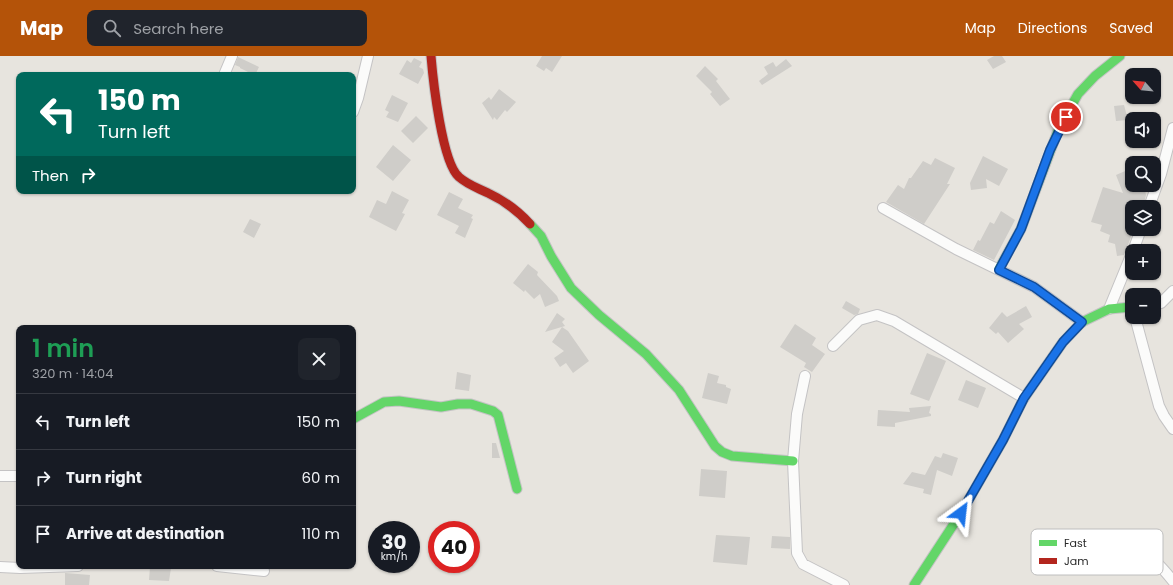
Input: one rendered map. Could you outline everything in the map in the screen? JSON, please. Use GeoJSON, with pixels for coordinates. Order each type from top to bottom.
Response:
{"type":"FeatureCollection","features":[{"type":"Feature","properties":{"kind":"street"},"geometry":{"type":"LineString","coordinates":[[225,72],[231,56]]}},
{"type":"Feature","properties":{"kind":"street"},"geometry":{"type":"LineString","coordinates":[[356,104],[368,56]]}},
{"type":"Feature","properties":{"kind":"street"},"geometry":{"type":"LineString","coordinates":[[431,56],[435,95],[441,129],[449,159],[457,176],[471,186],[489,193],[528,222],[540,236],[571,288],[599,315],[646,354],[679,390],[715,446],[722,452],[732,456],[793,461]]}},
{"type":"Feature","properties":{"kind":"street"},"geometry":{"type":"LineString","coordinates":[[999,270],[1021,229],[1059,128],[1078,94],[1096,76],[1120,56]]}},
{"type":"Feature","properties":{"kind":"street"},"geometry":{"type":"LineString","coordinates":[[1152,200],[1161,174],[1173,128]]}},
{"type":"Feature","properties":{"kind":"street"},"geometry":{"type":"LineString","coordinates":[[883,208],[956,249],[1034,287],[1082,322]]}},
{"type":"Feature","properties":{"kind":"street"},"geometry":{"type":"LineString","coordinates":[[1109,309],[1125,269]]}},
{"type":"Feature","properties":{"kind":"street"},"geometry":{"type":"LineString","coordinates":[[1161,303],[1173,291]]}},
{"type":"Feature","properties":{"kind":"street"},"geometry":{"type":"LineString","coordinates":[[914,585],[961,513],[1003,440],[1024,398],[1063,342],[1082,322],[1109,309],[1125,308]]}},
{"type":"Feature","properties":{"kind":"street"},"geometry":{"type":"LineString","coordinates":[[833,346],[858,320],[878,315],[894,321],[1024,398]]}},
{"type":"Feature","properties":{"kind":"street"},"geometry":{"type":"LineString","coordinates":[[1137,324],[1159,406],[1173,429]]}},
{"type":"Feature","properties":{"kind":"street"},"geometry":{"type":"LineString","coordinates":[[805,376],[797,414],[793,461],[797,553],[803,564],[844,585]]}},
{"type":"Feature","properties":{"kind":"street"},"geometry":{"type":"LineString","coordinates":[[356,417],[384,402],[399,401],[441,407],[458,404],[471,404],[493,411],[498,415],[517,489]]}},
{"type":"Feature","properties":{"kind":"street"},"geometry":{"type":"LineString","coordinates":[[0,476],[16,476]]}},
{"type":"Feature","properties":{"kind":"street"},"geometry":{"type":"LineString","coordinates":[[0,567],[16,568]]}},
{"type":"Feature","properties":{"kind":"street"},"geometry":{"type":"LineString","coordinates":[[245,569],[264,571]]}},
{"type":"Feature","properties":{"kind":"street"},"geometry":{"type":"LineString","coordinates":[[1163,570],[1173,581]]}},
{"type":"Feature","properties":{"kind":"building"},"geometry":{"type":"Polygon","coordinates":[[[542,56],[562,56],[552,72],[546,68],[544,71],[536,66],[542,56]]]}},
{"type":"Feature","properties":{"kind":"building"},"geometry":{"type":"Polygon","coordinates":[[[994,56],[1002,56],[1006,62],[993,69],[987,60],[994,56]]]}},
{"type":"Feature","properties":{"kind":"building"},"geometry":{"type":"Polygon","coordinates":[[[238,57],[259,67],[256,72],[248,72],[235,65],[238,57]]]}},
{"type":"Feature","properties":{"kind":"building"},"geometry":{"type":"Polygon","coordinates":[[[414,58],[422,62],[419,67],[423,69],[424,73],[418,84],[399,74],[407,60],[411,63],[414,58]]]}},
{"type":"Feature","properties":{"kind":"building"},"geometry":{"type":"Polygon","coordinates":[[[786,59],[792,66],[762,85],[759,81],[768,74],[764,67],[773,62],[776,67],[786,59]]]}},
{"type":"Feature","properties":{"kind":"building"},"geometry":{"type":"Polygon","coordinates":[[[705,66],[718,79],[716,81],[730,99],[720,106],[710,94],[712,92],[696,76],[705,66]]]}},
{"type":"Feature","properties":{"kind":"building"},"geometry":{"type":"Polygon","coordinates":[[[499,89],[516,102],[507,112],[505,110],[497,120],[494,117],[493,120],[482,103],[489,97],[491,100],[499,89]]]}},
{"type":"Feature","properties":{"kind":"building"},"geometry":{"type":"Polygon","coordinates":[[[392,95],[408,103],[398,122],[386,117],[389,112],[385,110],[392,95]]]}},
{"type":"Feature","properties":{"kind":"building"},"geometry":{"type":"Polygon","coordinates":[[[1124,105],[1126,112],[1125,120],[1116,121],[1114,106],[1124,105]]]}},
{"type":"Feature","properties":{"kind":"building"},"geometry":{"type":"Polygon","coordinates":[[[416,116],[428,128],[413,143],[401,131],[416,116]]]}},
{"type":"Feature","properties":{"kind":"building"},"geometry":{"type":"Polygon","coordinates":[[[393,145],[411,160],[393,181],[376,167],[393,145]]]}},
{"type":"Feature","properties":{"kind":"building"},"geometry":{"type":"Polygon","coordinates":[[[983,156],[1008,169],[999,186],[986,179],[987,188],[971,190],[970,183],[983,156]]]}},
{"type":"Feature","properties":{"kind":"building"},"geometry":{"type":"Polygon","coordinates":[[[935,158],[955,168],[947,184],[950,184],[924,224],[886,202],[898,185],[904,189],[909,178],[911,178],[923,161],[931,165],[935,158]]]}},
{"type":"Feature","properties":{"kind":"building"},"geometry":{"type":"Polygon","coordinates":[[[1125,171],[1125,192],[1145,192],[1146,195],[1145,200],[1125,200],[1125,236],[1131,236],[1128,244],[1125,244],[1124,255],[1117,256],[1115,244],[1108,242],[1110,235],[1100,231],[1102,225],[1091,222],[1103,187],[1123,193],[1116,175],[1125,171]]]}},
{"type":"Feature","properties":{"kind":"building"},"geometry":{"type":"Polygon","coordinates":[[[392,191],[409,200],[402,213],[405,214],[396,231],[369,217],[377,200],[386,204],[392,191]]]}},
{"type":"Feature","properties":{"kind":"building"},"geometry":{"type":"Polygon","coordinates":[[[449,192],[463,199],[458,208],[473,215],[471,218],[473,219],[465,238],[455,233],[459,226],[437,215],[449,192]]]}},
{"type":"Feature","properties":{"kind":"building"},"geometry":{"type":"Polygon","coordinates":[[[1001,211],[1015,220],[994,260],[973,250],[978,240],[980,241],[990,222],[994,224],[1001,211]]]}},
{"type":"Feature","properties":{"kind":"building"},"geometry":{"type":"Polygon","coordinates":[[[250,219],[261,224],[254,238],[243,232],[250,219]]]}},
{"type":"Feature","properties":{"kind":"building"},"geometry":{"type":"Polygon","coordinates":[[[528,264],[538,272],[537,275],[557,296],[559,301],[545,307],[540,294],[534,299],[525,290],[524,292],[513,283],[528,264]]]}},
{"type":"Feature","properties":{"kind":"building"},"geometry":{"type":"Polygon","coordinates":[[[846,301],[860,309],[858,314],[854,315],[842,308],[846,301]]]}},
{"type":"Feature","properties":{"kind":"building"},"geometry":{"type":"Polygon","coordinates":[[[1026,306],[1032,317],[1019,324],[1024,329],[1008,343],[998,332],[996,334],[989,328],[1002,312],[1007,317],[1026,306]]]}},
{"type":"Feature","properties":{"kind":"building"},"geometry":{"type":"Polygon","coordinates":[[[557,313],[565,319],[562,322],[565,326],[545,332],[557,313]]]}},
{"type":"Feature","properties":{"kind":"building"},"geometry":{"type":"Polygon","coordinates":[[[795,324],[816,338],[812,345],[825,354],[812,372],[804,367],[806,363],[780,347],[795,324]]]}},
{"type":"Feature","properties":{"kind":"building"},"geometry":{"type":"Polygon","coordinates":[[[562,327],[568,331],[589,361],[573,373],[566,363],[560,367],[554,358],[564,351],[552,342],[562,327]]]}},
{"type":"Feature","properties":{"kind":"building"},"geometry":{"type":"Polygon","coordinates":[[[927,353],[946,361],[929,401],[910,394],[927,353]]]}},
{"type":"Feature","properties":{"kind":"building"},"geometry":{"type":"Polygon","coordinates":[[[457,372],[471,375],[469,391],[455,389],[457,372]]]}},
{"type":"Feature","properties":{"kind":"building"},"geometry":{"type":"Polygon","coordinates":[[[708,373],[719,376],[717,383],[726,385],[726,387],[731,389],[727,404],[702,398],[708,373]]]}},
{"type":"Feature","properties":{"kind":"building"},"geometry":{"type":"Polygon","coordinates":[[[966,380],[986,388],[978,408],[958,400],[966,380]]]}},
{"type":"Feature","properties":{"kind":"building"},"geometry":{"type":"Polygon","coordinates":[[[931,406],[929,413],[931,416],[895,423],[895,427],[877,426],[878,410],[910,412],[909,408],[931,406]]]}},
{"type":"Feature","properties":{"kind":"building"},"geometry":{"type":"Polygon","coordinates":[[[492,443],[496,443],[500,458],[492,458],[492,443]]]}},
{"type":"Feature","properties":{"kind":"building"},"geometry":{"type":"Polygon","coordinates":[[[943,453],[958,458],[952,476],[937,470],[931,495],[923,493],[924,489],[903,484],[912,472],[925,475],[935,456],[941,458],[943,453]]]}},
{"type":"Feature","properties":{"kind":"building"},"geometry":{"type":"Polygon","coordinates":[[[701,469],[727,471],[725,498],[699,496],[701,469]]]}},
{"type":"Feature","properties":{"kind":"building"},"geometry":{"type":"Polygon","coordinates":[[[716,535],[750,537],[747,565],[713,562],[716,535]]]}},
{"type":"Feature","properties":{"kind":"building"},"geometry":{"type":"Polygon","coordinates":[[[772,536],[790,537],[790,549],[771,548],[772,536]]]}},
{"type":"Feature","properties":{"kind":"building"},"geometry":{"type":"Polygon","coordinates":[[[150,569],[171,569],[169,581],[149,580],[150,569]]]}},
{"type":"Feature","properties":{"kind":"building"},"geometry":{"type":"Polygon","coordinates":[[[65,573],[90,575],[89,585],[65,585],[65,573]]]}},
{"type":"Feature","properties":{"kind":"traffic: fast"},"geometry":{"type":"LineString","coordinates":[[999,269],[1021,229],[1059,128],[1078,94],[1095,76],[1120,56]]}},
{"type":"Feature","properties":{"kind":"traffic: fast"},"geometry":{"type":"LineString","coordinates":[[530,224],[541,236],[551,256],[571,288],[599,315],[646,354],[679,390],[715,446],[722,452],[732,456],[793,461]]}},
{"type":"Feature","properties":{"kind":"traffic: fast"},"geometry":{"type":"LineString","coordinates":[[914,585],[961,513],[1003,440],[1024,398],[1063,342],[1082,322],[1109,309],[1125,308]]}},
{"type":"Feature","properties":{"kind":"traffic: fast"},"geometry":{"type":"LineString","coordinates":[[356,417],[384,402],[399,401],[441,407],[458,404],[471,404],[493,411],[498,415],[517,489]]}},
{"type":"Feature","properties":{"kind":"traffic: jam"},"geometry":{"type":"LineString","coordinates":[[431,56],[439,120],[443,139],[453,169],[462,180],[505,203],[530,224]]}},
{"type":"Feature","properties":{"kind":"route"},"geometry":{"type":"LineString","coordinates":[[961,513],[1003,440],[1024,398],[1059,350],[1063,342],[1082,322],[1034,287],[999,270],[1021,229],[1050,150],[1059,128],[1066,117]]}}]}
